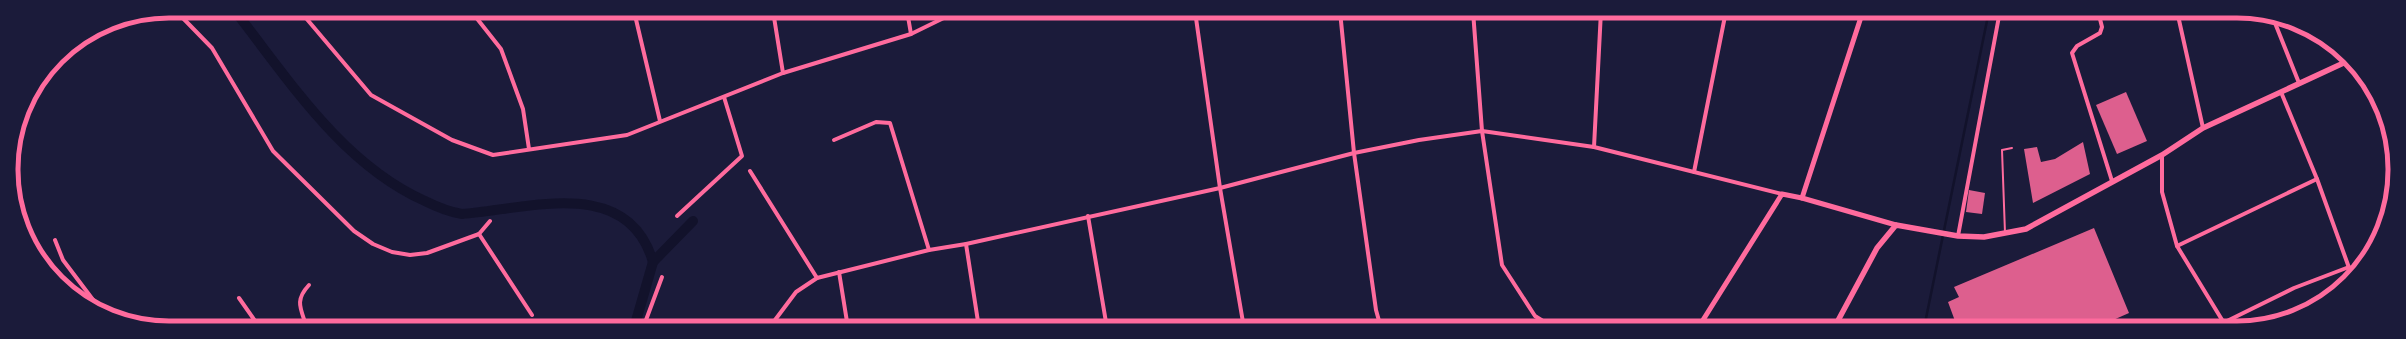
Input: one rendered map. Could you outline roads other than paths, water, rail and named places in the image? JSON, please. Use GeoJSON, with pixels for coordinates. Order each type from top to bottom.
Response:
{"type":"FeatureCollection","features":[{"type":"Feature","properties":{"kind":"main road"},"geometry":{"type":"LineString","coordinates":[[1838,321],[1877,248],[1896,225],[1957,235],[1984,237],[2026,229],[2162,155],[2203,128],[2344,62]]}},
{"type":"Feature","properties":{"kind":"street"},"geometry":{"type":"LineString","coordinates":[[183,18],[212,48],[272,151],[354,231],[373,244],[392,252],[410,255],[427,253],[479,234],[490,221]]}},
{"type":"Feature","properties":{"kind":"street"},"geometry":{"type":"LineString","coordinates":[[306,18],[370,95],[452,140],[473,149],[493,155],[627,136],[660,121],[783,73],[911,34],[944,18]]}},
{"type":"Feature","properties":{"kind":"street"},"geometry":{"type":"LineString","coordinates":[[477,18],[501,49],[523,109],[530,149]]}},
{"type":"Feature","properties":{"kind":"street"},"geometry":{"type":"LineString","coordinates":[[636,18],[660,121]]}},
{"type":"Feature","properties":{"kind":"street"},"geometry":{"type":"LineString","coordinates":[[774,18],[783,73]]}},
{"type":"Feature","properties":{"kind":"street"},"geometry":{"type":"LineString","coordinates":[[908,18],[911,34]]}},
{"type":"Feature","properties":{"kind":"street"},"geometry":{"type":"LineString","coordinates":[[1196,18],[1220,188],[1243,321]]}},
{"type":"Feature","properties":{"kind":"street"},"geometry":{"type":"LineString","coordinates":[[1341,18],[1354,153],[1376,310],[1379,321]]}},
{"type":"Feature","properties":{"kind":"street"},"geometry":{"type":"LineString","coordinates":[[1474,18],[1482,131],[1502,265],[1536,316],[1544,321]]}},
{"type":"Feature","properties":{"kind":"street"},"geometry":{"type":"LineString","coordinates":[[1594,147],[1601,18]]}},
{"type":"Feature","properties":{"kind":"street"},"geometry":{"type":"LineString","coordinates":[[1694,172],[1725,18]]}},
{"type":"Feature","properties":{"kind":"street"},"geometry":{"type":"LineString","coordinates":[[1802,198],[1861,18]]}},
{"type":"Feature","properties":{"kind":"street"},"geometry":{"type":"LineString","coordinates":[[1957,235],[1999,18]]}},
{"type":"Feature","properties":{"kind":"street"},"geometry":{"type":"LineString","coordinates":[[2100,18],[2102,23],[2100,33],[2073,49],[2073,57],[2112,181]]}},
{"type":"Feature","properties":{"kind":"street"},"geometry":{"type":"LineString","coordinates":[[2179,18],[2203,128]]}},
{"type":"Feature","properties":{"kind":"street"},"geometry":{"type":"LineString","coordinates":[[2275,23],[2298,83]]}},
{"type":"Feature","properties":{"kind":"street"},"geometry":{"type":"LineString","coordinates":[[2227,321],[2294,288],[2349,267],[2317,179],[2281,92]]}},
{"type":"Feature","properties":{"kind":"street"},"geometry":{"type":"LineString","coordinates":[[677,216],[742,156],[724,96]]}},
{"type":"Feature","properties":{"kind":"street"},"geometry":{"type":"LineString","coordinates":[[834,140],[876,122],[890,123],[929,250]]}},
{"type":"Feature","properties":{"kind":"street"},"geometry":{"type":"LineString","coordinates":[[774,321],[796,292],[817,278],[839,272],[929,250],[966,244],[1220,188],[1354,153],[1419,140],[1482,131],[1594,147],[1802,198],[1896,225]]}},
{"type":"Feature","properties":{"kind":"street"},"geometry":{"type":"LineString","coordinates":[[2162,155],[2162,192],[2176,246],[2192,274],[2224,321]]}},
{"type":"Feature","properties":{"kind":"street"},"geometry":{"type":"LineString","coordinates":[[750,171],[817,278]]}},
{"type":"Feature","properties":{"kind":"street"},"geometry":{"type":"LineString","coordinates":[[2176,246],[2317,179]]}},
{"type":"Feature","properties":{"kind":"street"},"geometry":{"type":"LineString","coordinates":[[1702,321],[1782,194]]}},
{"type":"Feature","properties":{"kind":"street"},"geometry":{"type":"LineString","coordinates":[[1088,216],[1106,321]]}},
{"type":"Feature","properties":{"kind":"street"},"geometry":{"type":"LineString","coordinates":[[479,234],[532,315]]}},
{"type":"Feature","properties":{"kind":"street"},"geometry":{"type":"LineString","coordinates":[[55,240],[63,260],[95,302]]}},
{"type":"Feature","properties":{"kind":"street"},"geometry":{"type":"LineString","coordinates":[[966,244],[979,321]]}},
{"type":"Feature","properties":{"kind":"street"},"geometry":{"type":"LineString","coordinates":[[839,272],[847,321]]}},
{"type":"Feature","properties":{"kind":"street"},"geometry":{"type":"LineString","coordinates":[[646,321],[662,277]]}},
{"type":"Feature","properties":{"kind":"street"},"geometry":{"type":"LineString","coordinates":[[304,321],[299,300],[301,293],[308,285]]}},
{"type":"Feature","properties":{"kind":"street"},"geometry":{"type":"LineString","coordinates":[[240,298],[255,321]]}},
{"type":"Feature","properties":{"kind":"lane"},"geometry":{"type":"LineString","coordinates":[[2005,234],[2002,150],[2012,148]]}},
{"type":"Feature","properties":{"kind":"waterway"},"geometry":{"type":"LineString","coordinates":[[240,18],[297,92],[319,118],[343,143],[368,165],[395,185],[434,205],[448,211],[462,214],[544,204],[572,204],[599,207],[622,217],[640,235],[653,262]]}},
{"type":"Feature","properties":{"kind":"waterway"},"geometry":{"type":"LineString","coordinates":[[1925,321],[1988,18]]}},
{"type":"Feature","properties":{"kind":"waterway"},"geometry":{"type":"LineString","coordinates":[[636,321],[653,262],[693,221]]}}]}
